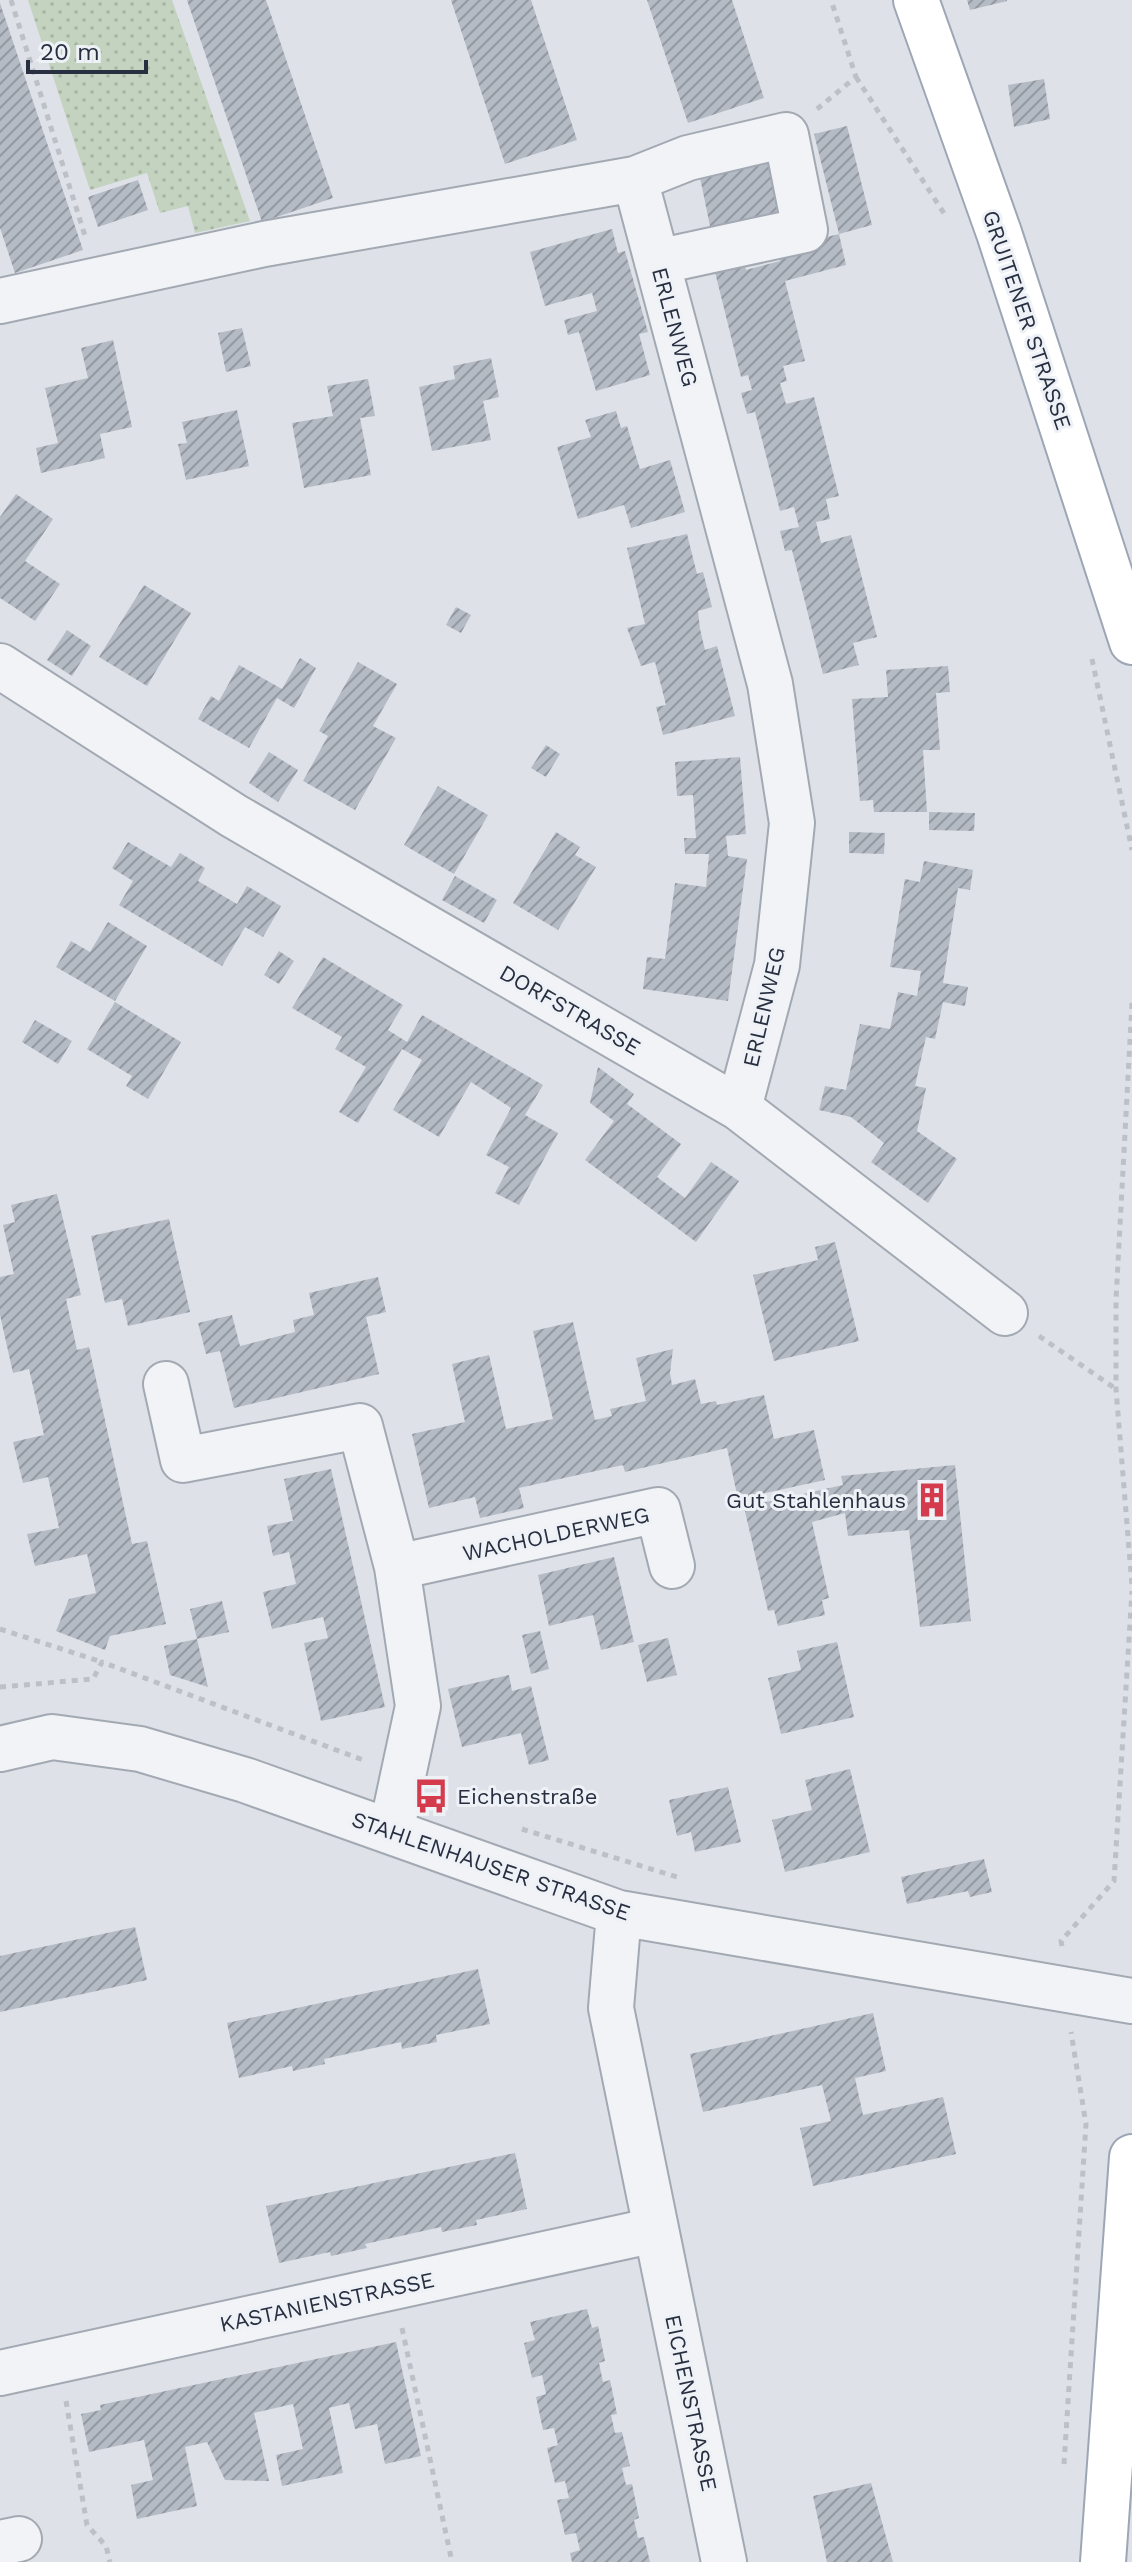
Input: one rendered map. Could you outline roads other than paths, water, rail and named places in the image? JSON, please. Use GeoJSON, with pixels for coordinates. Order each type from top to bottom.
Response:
{"type":"FeatureCollection","features":[{"type":"Feature","properties":{"kind":"main road","name":"GRUITENER STRASSE"},"geometry":{"type":"LineString","coordinates":[[916,0],[999,233],[1132,642]]}},
{"type":"Feature","properties":{"kind":"main road"},"geometry":{"type":"LineString","coordinates":[[1103,2562],[1121,2478],[1132,2157]]}},
{"type":"Feature","properties":{"kind":"street"},"geometry":{"type":"LineString","coordinates":[[0,301],[264,244],[635,179],[688,158],[786,135],[805,230],[657,262]]}},
{"type":"Feature","properties":{"kind":"street","name":"ERLENWEG"},"geometry":{"type":"LineString","coordinates":[[635,179],[770,684],[792,823],[777,965],[739,1108]]}},
{"type":"Feature","properties":{"kind":"street","name":"DORFSTRASSE"},"geometry":{"type":"LineString","coordinates":[[0,666],[234,816],[739,1108],[1005,1313]]}},
{"type":"Feature","properties":{"kind":"street"},"geometry":{"type":"LineString","coordinates":[[166,1384],[183,1460],[360,1426],[397,1567],[418,1706],[391,1832]]}},
{"type":"Feature","properties":{"kind":"street","name":"WACHOLDERWEG"},"geometry":{"type":"LineString","coordinates":[[397,1567],[658,1510],[672,1566]]}},
{"type":"Feature","properties":{"kind":"street","name":"STAHLENHAUSER STRASSE"},"geometry":{"type":"LineString","coordinates":[[0,1749],[52,1737],[140,1749],[245,1780],[619,1913],[1132,2001]]}},
{"type":"Feature","properties":{"kind":"street","name":"EICHENSTRASSE"},"geometry":{"type":"LineString","coordinates":[[619,1913],[611,2008],[724,2562]]}},
{"type":"Feature","properties":{"kind":"street","name":"KASTANIENSTRASSE"},"geometry":{"type":"LineString","coordinates":[[0,2373],[655,2230]]}},
{"type":"Feature","properties":{"kind":"place","name":"Gut Stahlenhaus"},"geometry":{"type":"Point","coordinates":[932,1500]}},
{"type":"Feature","properties":{"kind":"place","name":"Eichenstraße"},"geometry":{"type":"Point","coordinates":[431,1796]}}]}
